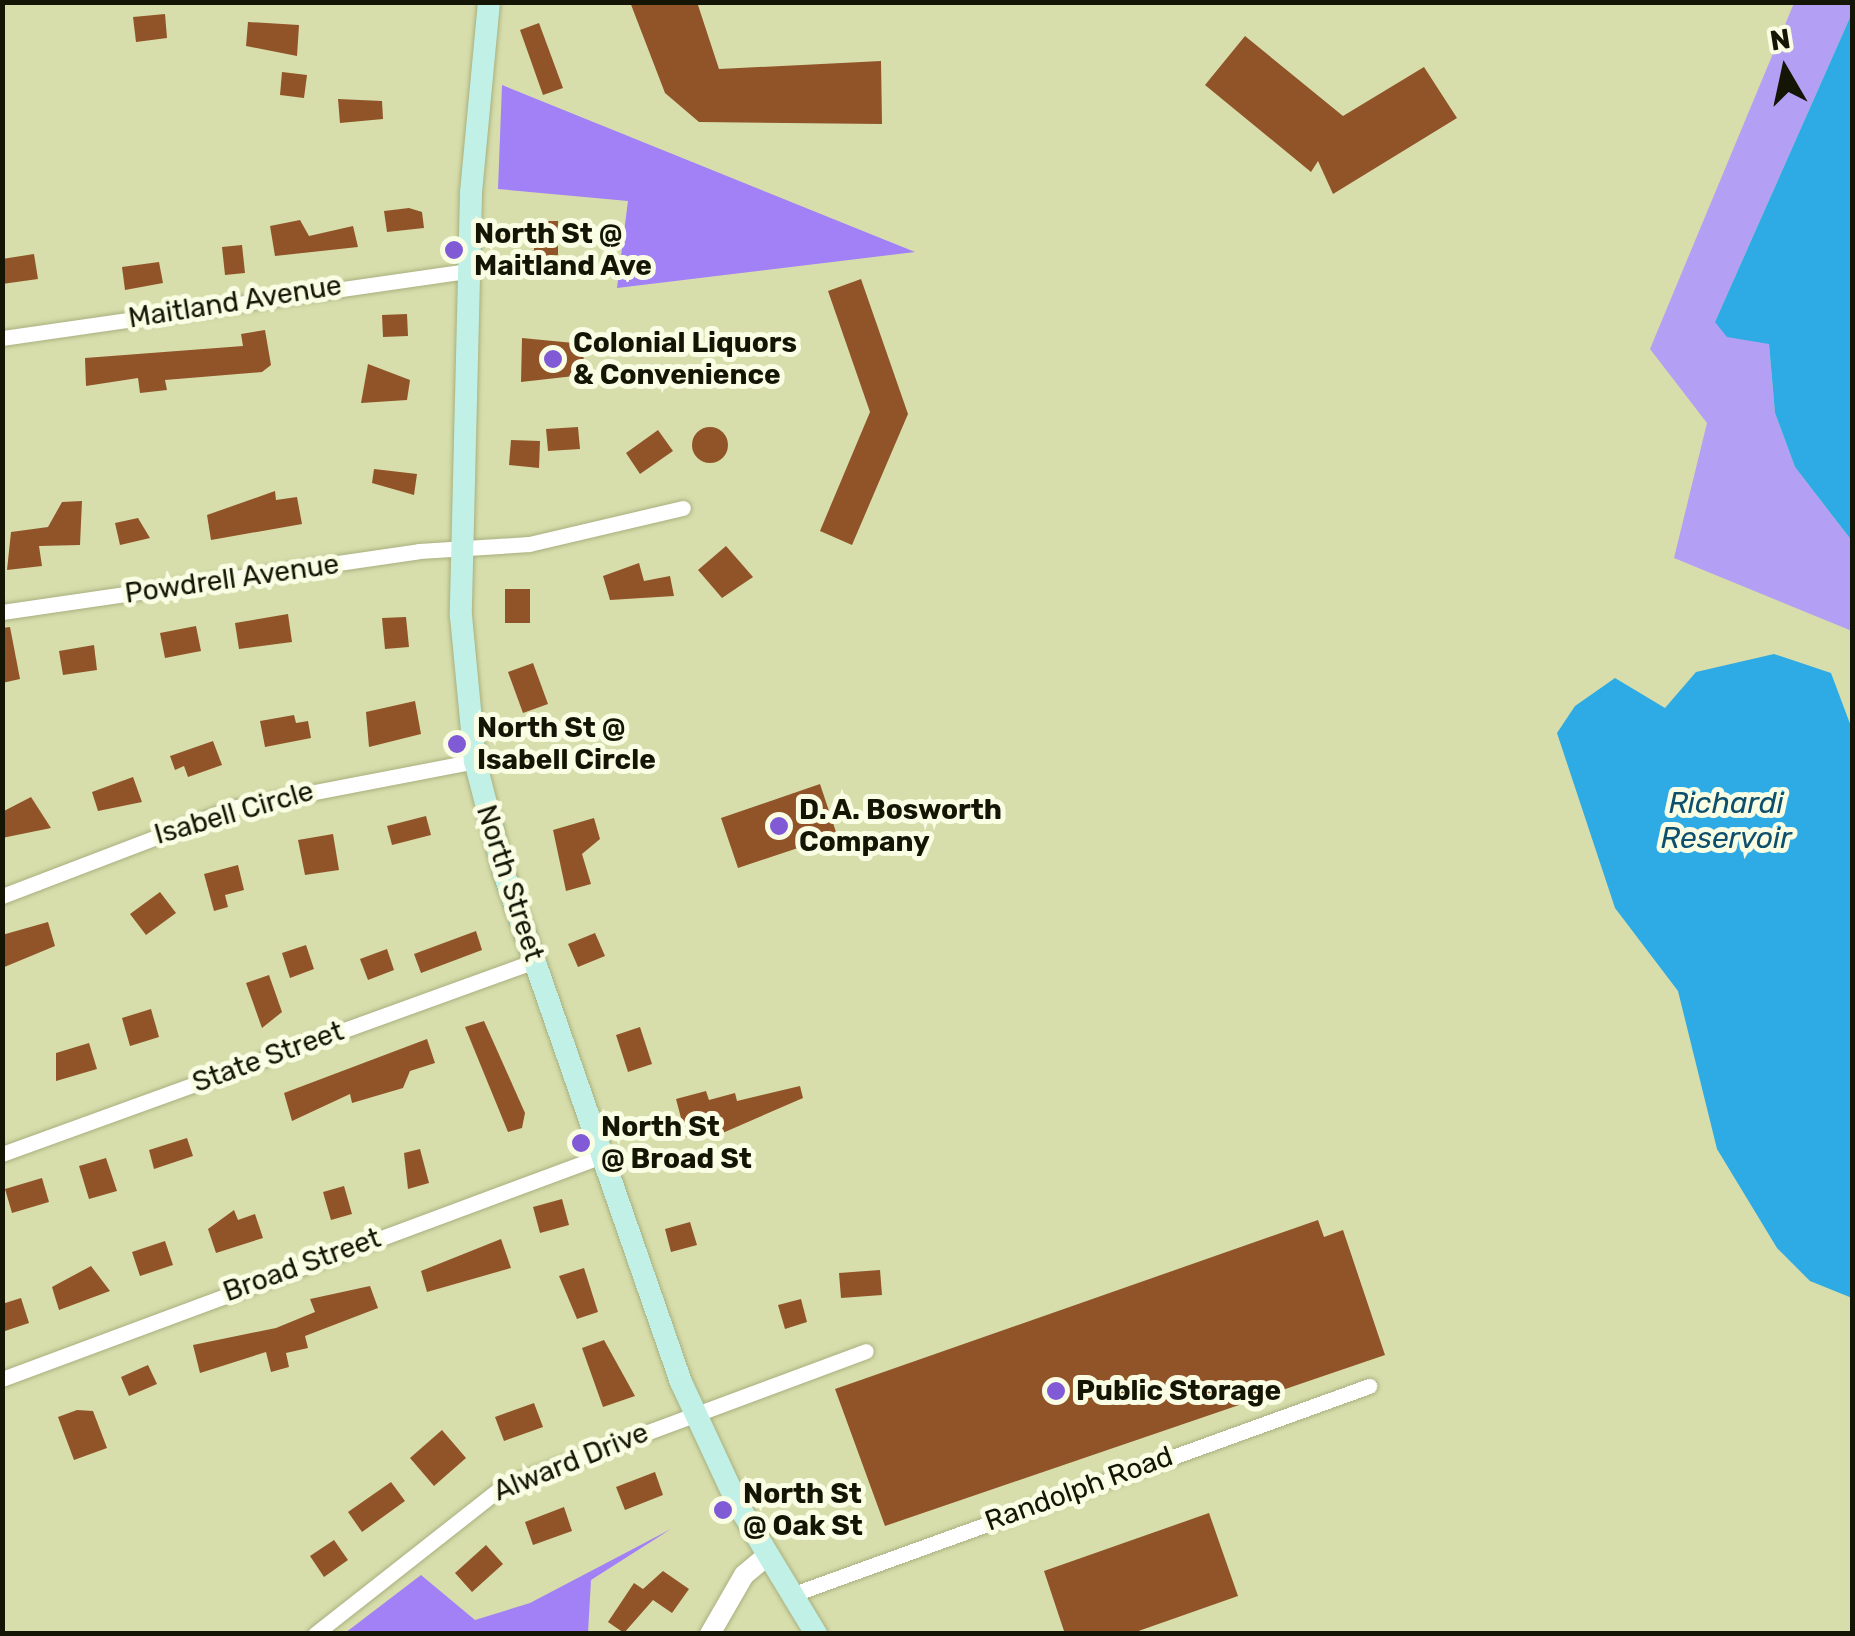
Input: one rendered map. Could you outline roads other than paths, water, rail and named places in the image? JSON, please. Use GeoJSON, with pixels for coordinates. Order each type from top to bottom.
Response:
{"type":"FeatureCollection","features":[{"type":"Feature","properties":{"kind":"main road","name":"North Street"},"geometry":{"type":"LineString","coordinates":[[489,2],[479,76],[469,270],[462,547],[475,761],[534,961],[693,1412],[767,1556],[816,1634]]}},
{"type":"Feature","properties":{"kind":"street","name":"Maitland Avenue"},"geometry":{"type":"LineString","coordinates":[[2,338],[469,270]]}},
{"type":"Feature","properties":{"kind":"street","name":"Powdrell Avenue"},"geometry":{"type":"LineString","coordinates":[[2,612],[462,547],[529,544],[683,508]]}},
{"type":"Feature","properties":{"kind":"street","name":"Isabell Circle"},"geometry":{"type":"LineString","coordinates":[[2,896],[242,805],[475,761]]}},
{"type":"Feature","properties":{"kind":"street","name":"State Street"},"geometry":{"type":"LineString","coordinates":[[2,1154],[534,961]]}},
{"type":"Feature","properties":{"kind":"street","name":"Broad Street"},"geometry":{"type":"LineString","coordinates":[[2,1379],[602,1156]]}},
{"type":"Feature","properties":{"kind":"street","name":"Alward Drive"},"geometry":{"type":"LineString","coordinates":[[316,1634],[492,1492],[693,1412],[866,1350]]}},
{"type":"Feature","properties":{"kind":"street","name":"Randolph Road"},"geometry":{"type":"LineString","coordinates":[[791,1595],[1368,1386]]}},
{"type":"Feature","properties":{"kind":"street"},"geometry":{"type":"LineString","coordinates":[[710,1634],[744,1576],[767,1556]]}},
{"type":"Feature","properties":{"kind":"water"},"geometry":{"type":"Polygon","coordinates":[[[1852,13],[1852,541],[1795,467],[1775,413],[1769,344],[1727,337],[1715,322],[1852,13]]]}},
{"type":"Feature","properties":{"kind":"water","name":"Richardi Reservoir"},"geometry":{"type":"Polygon","coordinates":[[[1774,654],[1831,673],[1852,729],[1852,1298],[1810,1281],[1777,1248],[1717,1149],[1678,991],[1615,908],[1557,733],[1575,706],[1615,678],[1665,708],[1696,672],[1774,654]]]}},
{"type":"Feature","properties":{"kind":"place","name":"North St @ Maitland Ave"},"geometry":{"type":"Point","coordinates":[454,250]}},
{"type":"Feature","properties":{"kind":"place","name":"Colonial Liquors & Convenience"},"geometry":{"type":"Point","coordinates":[553,359]}},
{"type":"Feature","properties":{"kind":"place","name":"North St @ Isabell Circle"},"geometry":{"type":"Point","coordinates":[457,744]}},
{"type":"Feature","properties":{"kind":"place","name":"D. A. Bosworth Company"},"geometry":{"type":"Point","coordinates":[779,826]}},
{"type":"Feature","properties":{"kind":"place","name":"North St @ Broad St"},"geometry":{"type":"Point","coordinates":[581,1143]}},
{"type":"Feature","properties":{"kind":"place","name":"Public Storage"},"geometry":{"type":"Point","coordinates":[1056,1391]}},
{"type":"Feature","properties":{"kind":"place","name":"North St @ Oak St"},"geometry":{"type":"Point","coordinates":[723,1510]}}]}
